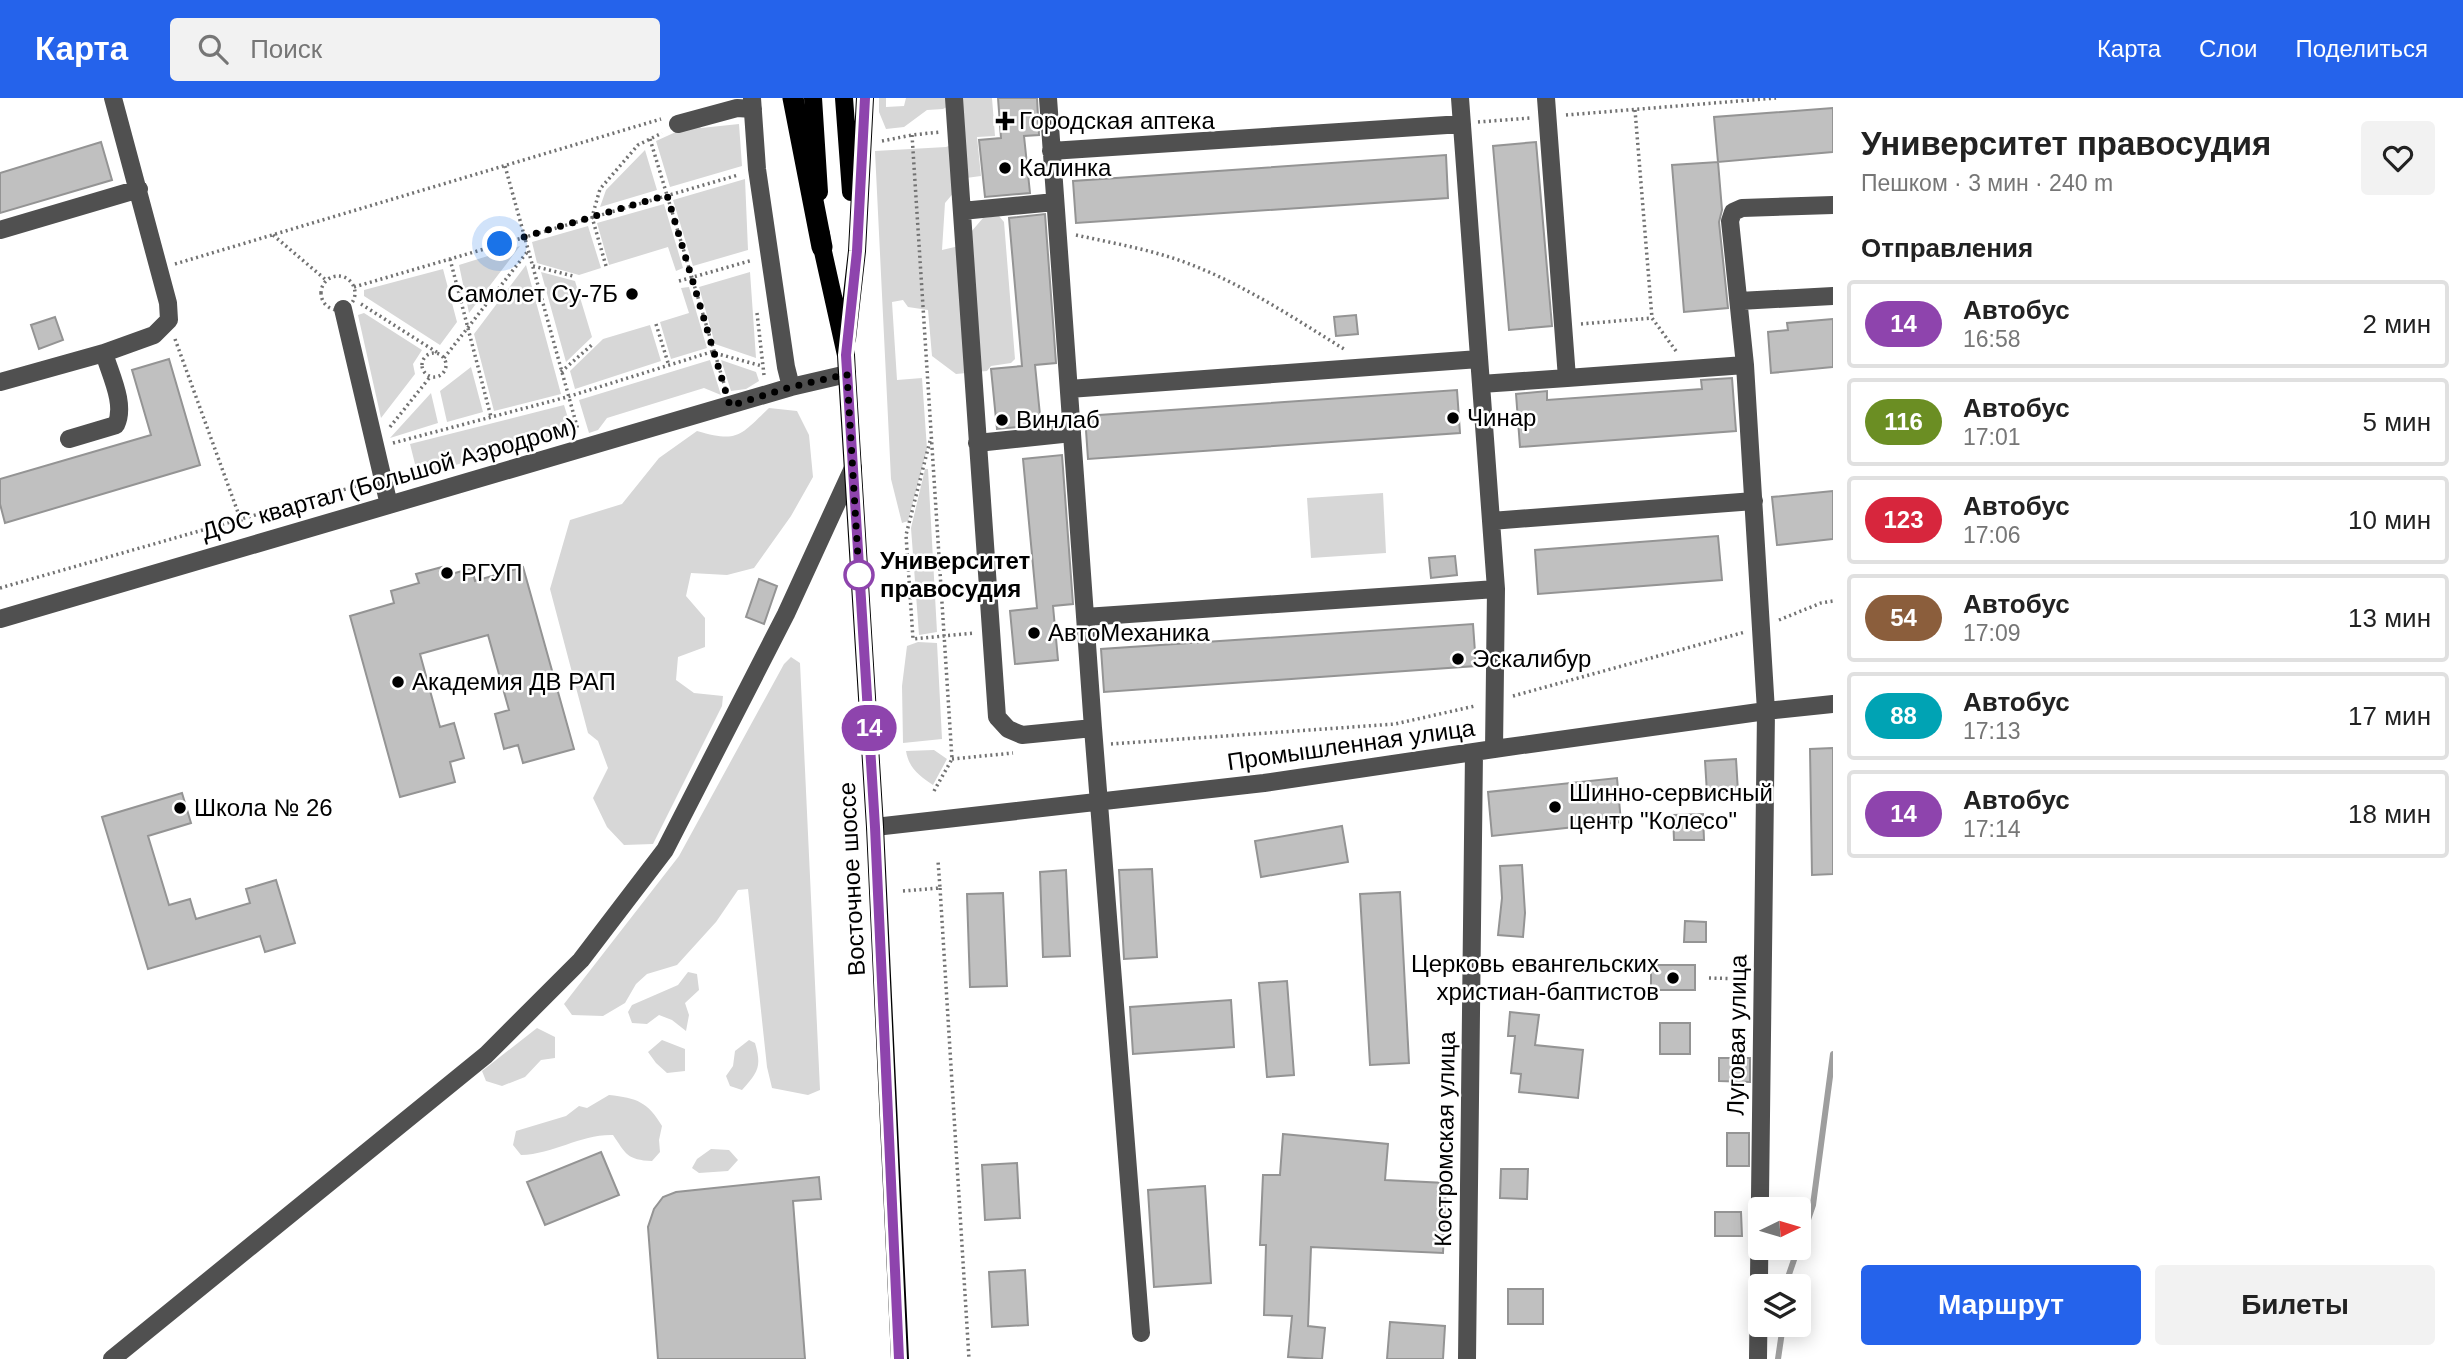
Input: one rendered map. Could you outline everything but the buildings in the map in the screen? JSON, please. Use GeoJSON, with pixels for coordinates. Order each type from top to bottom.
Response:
{"type":"FeatureCollection","features":[{"type":"Feature","properties":{"kind":"highway"},"geometry":{"type":"LineString","coordinates":[[793,98],[822,247]]}},
{"type":"Feature","properties":{"kind":"main road"},"geometry":{"type":"LineString","coordinates":[[813,98],[822,247],[846,365]]}},
{"type":"Feature","properties":{"kind":"main road"},"geometry":{"type":"LineString","coordinates":[[844,98],[857,251]]}},
{"type":"Feature","properties":{"kind":"main road"},"geometry":{"type":"LineString","coordinates":[[846,365],[857,251],[865,98]]}},
{"type":"Feature","properties":{"kind":"main road","name":"Восточное шоссе"},"geometry":{"type":"LineString","coordinates":[[846,365],[875,827],[900,1359]]}},
{"type":"Feature","properties":{"kind":"street"},"geometry":{"type":"LineString","coordinates":[[0,382],[104,353],[154,335],[169,320],[168,303],[113,98]]}},
{"type":"Feature","properties":{"kind":"street"},"geometry":{"type":"LineString","coordinates":[[954,98],[997,717],[1008,729],[1022,735],[1094,736]]}},
{"type":"Feature","properties":{"kind":"street"},"geometry":{"type":"LineString","coordinates":[[1048,98],[1141,1333]]}},
{"type":"Feature","properties":{"kind":"street"},"geometry":{"type":"LineString","coordinates":[[1460,98],[1496,589],[1494,749]]}},
{"type":"Feature","properties":{"kind":"street"},"geometry":{"type":"LineString","coordinates":[[1546,98],[1567,378]]}},
{"type":"Feature","properties":{"kind":"street"},"geometry":{"type":"LineString","coordinates":[[678,124],[744,103],[791,387]]}},
{"type":"Feature","properties":{"kind":"street"},"geometry":{"type":"LineString","coordinates":[[1051,151],[1462,124]]}},
{"type":"Feature","properties":{"kind":"street"},"geometry":{"type":"LineString","coordinates":[[0,230],[139,189]]}},
{"type":"Feature","properties":{"kind":"street"},"geometry":{"type":"LineString","coordinates":[[962,212],[1055,201]]}},
{"type":"Feature","properties":{"kind":"street","name":"Луговая улица"},"geometry":{"type":"LineString","coordinates":[[1758,1359],[1766,711],[1745,365],[1730,221],[1733,212],[1742,208],[1833,205]]}},
{"type":"Feature","properties":{"kind":"street"},"geometry":{"type":"LineString","coordinates":[[1739,302],[1833,296]]}},
{"type":"Feature","properties":{"kind":"street"},"geometry":{"type":"LineString","coordinates":[[348,304],[374,447],[389,505]]}},
{"type":"Feature","properties":{"kind":"street"},"geometry":{"type":"LineString","coordinates":[[69,439],[116,425],[120,416],[120,404],[104,353]]}},
{"type":"Feature","properties":{"kind":"street"},"geometry":{"type":"LineString","coordinates":[[1069,388],[1479,359]]}},
{"type":"Feature","properties":{"kind":"street","name":"ДОС квартал (Большой Аэродром)"},"geometry":{"type":"LineString","coordinates":[[0,619],[730,406],[791,387],[846,365]]}},
{"type":"Feature","properties":{"kind":"street"},"geometry":{"type":"LineString","coordinates":[[1481,384],[1745,365]]}},
{"type":"Feature","properties":{"kind":"street"},"geometry":{"type":"LineString","coordinates":[[978,443],[1072,433]]}},
{"type":"Feature","properties":{"kind":"street"},"geometry":{"type":"LineString","coordinates":[[112,1359],[486,1055],[581,960],[665,850],[786,614],[853,468]]}},
{"type":"Feature","properties":{"kind":"street"},"geometry":{"type":"LineString","coordinates":[[1491,521],[1754,501]]}},
{"type":"Feature","properties":{"kind":"street"},"geometry":{"type":"LineString","coordinates":[[1085,617],[1496,589]]}},
{"type":"Feature","properties":{"kind":"street","name":"Промышленная улица"},"geometry":{"type":"LineString","coordinates":[[875,827],[1264,783],[1766,711],[1833,704]]}},
{"type":"Feature","properties":{"kind":"street","name":"Костромская улица"},"geometry":{"type":"LineString","coordinates":[[1467,1359],[1474,752]]}},
{"type":"Feature","properties":{"kind":"path"},"geometry":{"type":"LineString","coordinates":[[1462,124],[1776,98]]}},
{"type":"Feature","properties":{"kind":"path"},"geometry":{"type":"LineString","coordinates":[[1635,110],[1652,318],[1690,369]]}},
{"type":"Feature","properties":{"kind":"path"},"geometry":{"type":"LineString","coordinates":[[159,269],[671,116],[678,124],[638,145],[600,189],[592,217],[606,266]]}},
{"type":"Feature","properties":{"kind":"path"},"geometry":{"type":"LineString","coordinates":[[862,145],[912,135],[956,131]]}},
{"type":"Feature","properties":{"kind":"path"},"geometry":{"type":"LineString","coordinates":[[912,135],[952,759],[934,791]]}},
{"type":"Feature","properties":{"kind":"path"},"geometry":{"type":"LineString","coordinates":[[650,139],[730,406]]}},
{"type":"Feature","properties":{"kind":"path"},"geometry":{"type":"LineString","coordinates":[[505,166],[583,449]]}},
{"type":"Feature","properties":{"kind":"path"},"geometry":{"type":"LineString","coordinates":[[354,287],[757,169]]}},
{"type":"Feature","properties":{"kind":"path"},"geometry":{"type":"LineString","coordinates":[[1057,231],[1126,246],[1197,267],[1270,304],[1373,367]]}},
{"type":"Feature","properties":{"kind":"path"},"geometry":{"type":"LineString","coordinates":[[272,235],[326,281]]}},
{"type":"Feature","properties":{"kind":"path"},"geometry":{"type":"LineString","coordinates":[[444,358],[528,251]]}},
{"type":"Feature","properties":{"kind":"path"},"geometry":{"type":"LineString","coordinates":[[450,259],[491,417]]}},
{"type":"Feature","properties":{"kind":"path"},"geometry":{"type":"LineString","coordinates":[[679,281],[753,260]]}},
{"type":"Feature","properties":{"kind":"path"},"geometry":{"type":"LineString","coordinates":[[533,266],[573,276]]}},
{"type":"Feature","properties":{"kind":"path"},"geometry":{"type":"LineString","coordinates":[[348,304],[438,354],[444,358],[447,366],[444,373],[438,377],[430,377],[424,371],[422,363],[430,354],[438,354]]}},
{"type":"Feature","properties":{"kind":"path"},"geometry":{"type":"LineString","coordinates":[[1563,326],[1652,318]]}},
{"type":"Feature","properties":{"kind":"path"},"geometry":{"type":"LineString","coordinates":[[169,320],[250,545]]}},
{"type":"Feature","properties":{"kind":"path"},"geometry":{"type":"LineString","coordinates":[[656,324],[668,366]]}},
{"type":"Feature","properties":{"kind":"path"},"geometry":{"type":"LineString","coordinates":[[561,372],[594,342]]}},
{"type":"Feature","properties":{"kind":"path"},"geometry":{"type":"LineString","coordinates":[[374,447],[567,397],[714,352],[762,366]]}},
{"type":"Feature","properties":{"kind":"path"},"geometry":{"type":"LineString","coordinates":[[374,447],[430,377]]}},
{"type":"Feature","properties":{"kind":"path"},"geometry":{"type":"LineString","coordinates":[[932,436],[906,535],[913,639],[990,632]]}},
{"type":"Feature","properties":{"kind":"path"},"geometry":{"type":"LineString","coordinates":[[0,588],[382,478]]}},
{"type":"Feature","properties":{"kind":"path"},"geometry":{"type":"LineString","coordinates":[[1094,736],[1395,724],[1495,702],[1761,628],[1821,603],[1833,601]]}},
{"type":"Feature","properties":{"kind":"path"},"geometry":{"type":"LineString","coordinates":[[952,759],[1017,752]]}},
{"type":"Feature","properties":{"kind":"path"},"geometry":{"type":"LineString","coordinates":[[938,862],[969,1359]]}},
{"type":"Feature","properties":{"kind":"path"},"geometry":{"type":"LineString","coordinates":[[903,891],[940,888]]}},
{"type":"Feature","properties":{"kind":"path"},"geometry":{"type":"LineString","coordinates":[[1709,978],[1762,979]]}},
{"type":"Feature","properties":{"kind":"shaded area"},"geometry":{"type":"Polygon","coordinates":[[[879,98],[886,98],[886,107],[904,106],[906,98],[948,98],[949,106],[927,110],[904,127],[886,129],[879,112],[879,98]]]}},
{"type":"Feature","properties":{"kind":"shaded area"},"geometry":{"type":"Polygon","coordinates":[[[957,98],[992,98],[995,136],[977,137],[981,176],[966,178],[945,203],[942,250],[959,246],[983,218],[999,216],[1004,222],[1015,359],[1011,363],[991,366],[987,371],[956,374],[932,356],[928,310],[908,307],[903,300],[892,302],[897,380],[922,378],[927,449],[908,521],[902,523],[891,479],[875,151],[946,147],[960,142],[957,98]]]}},
{"type":"Feature","properties":{"kind":"shaded area"},"geometry":{"type":"Polygon","coordinates":[[[739,124],[742,166],[670,187],[656,141],[678,131],[739,124]]]}},
{"type":"Feature","properties":{"kind":"shaded area"},"geometry":{"type":"Polygon","coordinates":[[[645,150],[657,190],[600,207],[606,190],[645,150]]]}},
{"type":"Feature","properties":{"kind":"shaded area"},"geometry":{"type":"Polygon","coordinates":[[[745,179],[748,250],[693,266],[673,200],[745,179]]]}},
{"type":"Feature","properties":{"kind":"shaded area"},"geometry":{"type":"Polygon","coordinates":[[[664,204],[683,268],[676,271],[668,247],[609,265],[597,223],[664,204]]]}},
{"type":"Feature","properties":{"kind":"shaded area"},"geometry":{"type":"Polygon","coordinates":[[[588,226],[601,268],[579,275],[537,263],[532,242],[588,226]]]}},
{"type":"Feature","properties":{"kind":"shaded area"},"geometry":{"type":"Polygon","coordinates":[[[520,246],[469,313],[459,265],[520,246]]]}},
{"type":"Feature","properties":{"kind":"shaded area"},"geometry":{"type":"Polygon","coordinates":[[[526,265],[561,394],[494,411],[474,334],[526,265]]]}},
{"type":"Feature","properties":{"kind":"shaded area"},"geometry":{"type":"Polygon","coordinates":[[[443,269],[457,322],[440,345],[364,296],[364,290],[443,269]]]}},
{"type":"Feature","properties":{"kind":"shaded area"},"geometry":{"type":"Polygon","coordinates":[[[541,272],[575,281],[592,337],[566,362],[541,272]]]}},
{"type":"Feature","properties":{"kind":"shaded area"},"geometry":{"type":"Polygon","coordinates":[[[750,272],[756,358],[715,344],[699,287],[750,272]]]}},
{"type":"Feature","properties":{"kind":"shaded area"},"geometry":{"type":"Polygon","coordinates":[[[689,287],[707,348],[671,359],[660,322],[689,313],[681,288],[689,287]]]}},
{"type":"Feature","properties":{"kind":"shaded area"},"geometry":{"type":"Polygon","coordinates":[[[364,313],[422,350],[413,364],[415,374],[381,418],[358,315],[364,313]]]}},
{"type":"Feature","properties":{"kind":"shaded area"},"geometry":{"type":"Polygon","coordinates":[[[650,325],[661,361],[575,389],[570,371],[603,339],[650,325]]]}},
{"type":"Feature","properties":{"kind":"shaded area"},"geometry":{"type":"Polygon","coordinates":[[[710,360],[721,395],[704,388],[607,418],[598,430],[589,433],[579,400],[710,360]]]}},
{"type":"Feature","properties":{"kind":"shaded area"},"geometry":{"type":"Polygon","coordinates":[[[721,360],[756,372],[759,381],[746,389],[731,391],[721,360]]]}},
{"type":"Feature","properties":{"kind":"shaded area"},"geometry":{"type":"Polygon","coordinates":[[[471,367],[483,412],[447,422],[440,391],[471,367]]]}},
{"type":"Feature","properties":{"kind":"shaded area"},"geometry":{"type":"Polygon","coordinates":[[[431,393],[438,423],[390,438],[431,393]]]}},
{"type":"Feature","properties":{"kind":"shaded area"},"geometry":{"type":"Polygon","coordinates":[[[564,405],[572,431],[418,476],[410,444],[564,405]]]}},
{"type":"Feature","properties":{"kind":"shaded area"},"geometry":{"type":"Polygon","coordinates":[[[769,408],[797,411],[809,435],[813,477],[791,516],[754,568],[727,575],[691,573],[686,596],[705,618],[705,647],[678,657],[676,680],[694,693],[723,696],[722,706],[653,844],[624,845],[607,827],[593,798],[608,768],[598,741],[588,733],[550,589],[570,520],[622,504],[659,458],[697,431],[721,436],[738,435],[769,408]]]}},
{"type":"Feature","properties":{"kind":"shaded area"},"geometry":{"type":"Polygon","coordinates":[[[925,469],[928,469],[937,632],[919,635],[911,528],[925,469]]]}},
{"type":"Feature","properties":{"kind":"shaded area"},"geometry":{"type":"Polygon","coordinates":[[[1383,493],[1386,553],[1311,558],[1307,498],[1383,493]]]}},
{"type":"Feature","properties":{"kind":"shaded area"},"geometry":{"type":"Polygon","coordinates":[[[918,642],[937,643],[942,739],[903,743],[902,686],[907,646],[918,642]]]}},
{"type":"Feature","properties":{"kind":"shaded area"},"geometry":{"type":"Polygon","coordinates":[[[791,657],[800,663],[820,1090],[808,1095],[772,1088],[767,1067],[748,889],[738,890],[716,922],[677,965],[647,974],[636,984],[625,1003],[603,1016],[572,1015],[564,1004],[679,856],[784,664],[791,657]]]}},
{"type":"Feature","properties":{"kind":"shaded area"},"geometry":{"type":"Polygon","coordinates":[[[934,750],[947,759],[933,785],[912,767],[906,751],[934,750]]]}},
{"type":"Feature","properties":{"kind":"shaded area"},"geometry":{"type":"Polygon","coordinates":[[[688,972],[697,974],[699,990],[685,1003],[689,1015],[686,1031],[672,1020],[659,1015],[647,1024],[632,1023],[628,1012],[632,1005],[678,985],[688,972]]]}},
{"type":"Feature","properties":{"kind":"shaded area"},"geometry":{"type":"Polygon","coordinates":[[[537,1028],[555,1037],[555,1058],[541,1060],[525,1077],[502,1086],[486,1081],[482,1071],[537,1028]]]}},
{"type":"Feature","properties":{"kind":"shaded area"},"geometry":{"type":"Polygon","coordinates":[[[662,1040],[685,1049],[685,1071],[667,1073],[656,1063],[648,1052],[662,1040]]]}},
{"type":"Feature","properties":{"kind":"shaded area"},"geometry":{"type":"Polygon","coordinates":[[[749,1040],[755,1043],[758,1064],[755,1074],[742,1090],[730,1086],[726,1076],[733,1066],[735,1051],[749,1040]]]}},
{"type":"Feature","properties":{"kind":"shaded area"},"geometry":{"type":"Polygon","coordinates":[[[609,1095],[641,1103],[657,1118],[662,1126],[660,1152],[652,1161],[628,1155],[613,1135],[590,1138],[533,1154],[521,1155],[513,1145],[516,1131],[566,1116],[579,1106],[587,1108],[609,1095]]]}},
{"type":"Feature","properties":{"kind":"shaded area"},"geometry":{"type":"Polygon","coordinates":[[[711,1149],[729,1150],[738,1160],[728,1171],[699,1173],[692,1168],[697,1159],[711,1149]]]}},
{"type":"Feature","properties":{"kind":"waterway"},"geometry":{"type":"LineString","coordinates":[[1811,1211],[1833,1054]]}},
{"type":"Feature","properties":{"kind":"waterway"},"geometry":{"type":"LineString","coordinates":[[1789,1274],[1794,1260]]}},
{"type":"Feature","properties":{"kind":"waterway"},"geometry":{"type":"LineString","coordinates":[[1778,1359],[1781,1337]]}},
{"type":"Feature","properties":{"kind":"bus line","name":"14"},"geometry":{"type":"LineString","coordinates":[[865,98],[857,251],[846,355],[875,827],[899,1359]]}},
{"type":"Feature","properties":{"kind":"place","name":"Городская аптека"},"geometry":{"type":"Point","coordinates":[1005,121]}},
{"type":"Feature","properties":{"kind":"place","name":"Калинка"},"geometry":{"type":"Point","coordinates":[1005,168]}},
{"type":"Feature","properties":{"kind":"place","name":"Самолет Су-7Б"},"geometry":{"type":"Point","coordinates":[632,294]}},
{"type":"Feature","properties":{"kind":"place","name":"Чинар"},"geometry":{"type":"Point","coordinates":[1453,418]}},
{"type":"Feature","properties":{"kind":"place","name":"Винлаб"},"geometry":{"type":"Point","coordinates":[1002,420]}},
{"type":"Feature","properties":{"kind":"place","name":"РГУП"},"geometry":{"type":"Point","coordinates":[447,573]}},
{"type":"Feature","properties":{"kind":"place","name":"Университет правосудия"},"geometry":{"type":"Point","coordinates":[859,575]}},
{"type":"Feature","properties":{"kind":"place","name":"АвтоМеханика"},"geometry":{"type":"Point","coordinates":[1034,633]}},
{"type":"Feature","properties":{"kind":"place","name":"Эскалибур"},"geometry":{"type":"Point","coordinates":[1458,659]}},
{"type":"Feature","properties":{"kind":"place","name":"Академия ДВ РАП"},"geometry":{"type":"Point","coordinates":[398,682]}},
{"type":"Feature","properties":{"kind":"place","name":"Шинно-сервисный центр \"Колесо\""},"geometry":{"type":"Point","coordinates":[1555,807]}},
{"type":"Feature","properties":{"kind":"place","name":"Школа № 26"},"geometry":{"type":"Point","coordinates":[180,808]}},
{"type":"Feature","properties":{"kind":"place","name":"Церковь евангельских христиан-баптистов"},"geometry":{"type":"Point","coordinates":[1673,978]}},
{"type":"Feature","properties":{"kind":"route"},"geometry":{"type":"LineString","coordinates":[[500,244],[667,195],[730,406],[791,387],[847,374],[859,575]]}}]}
